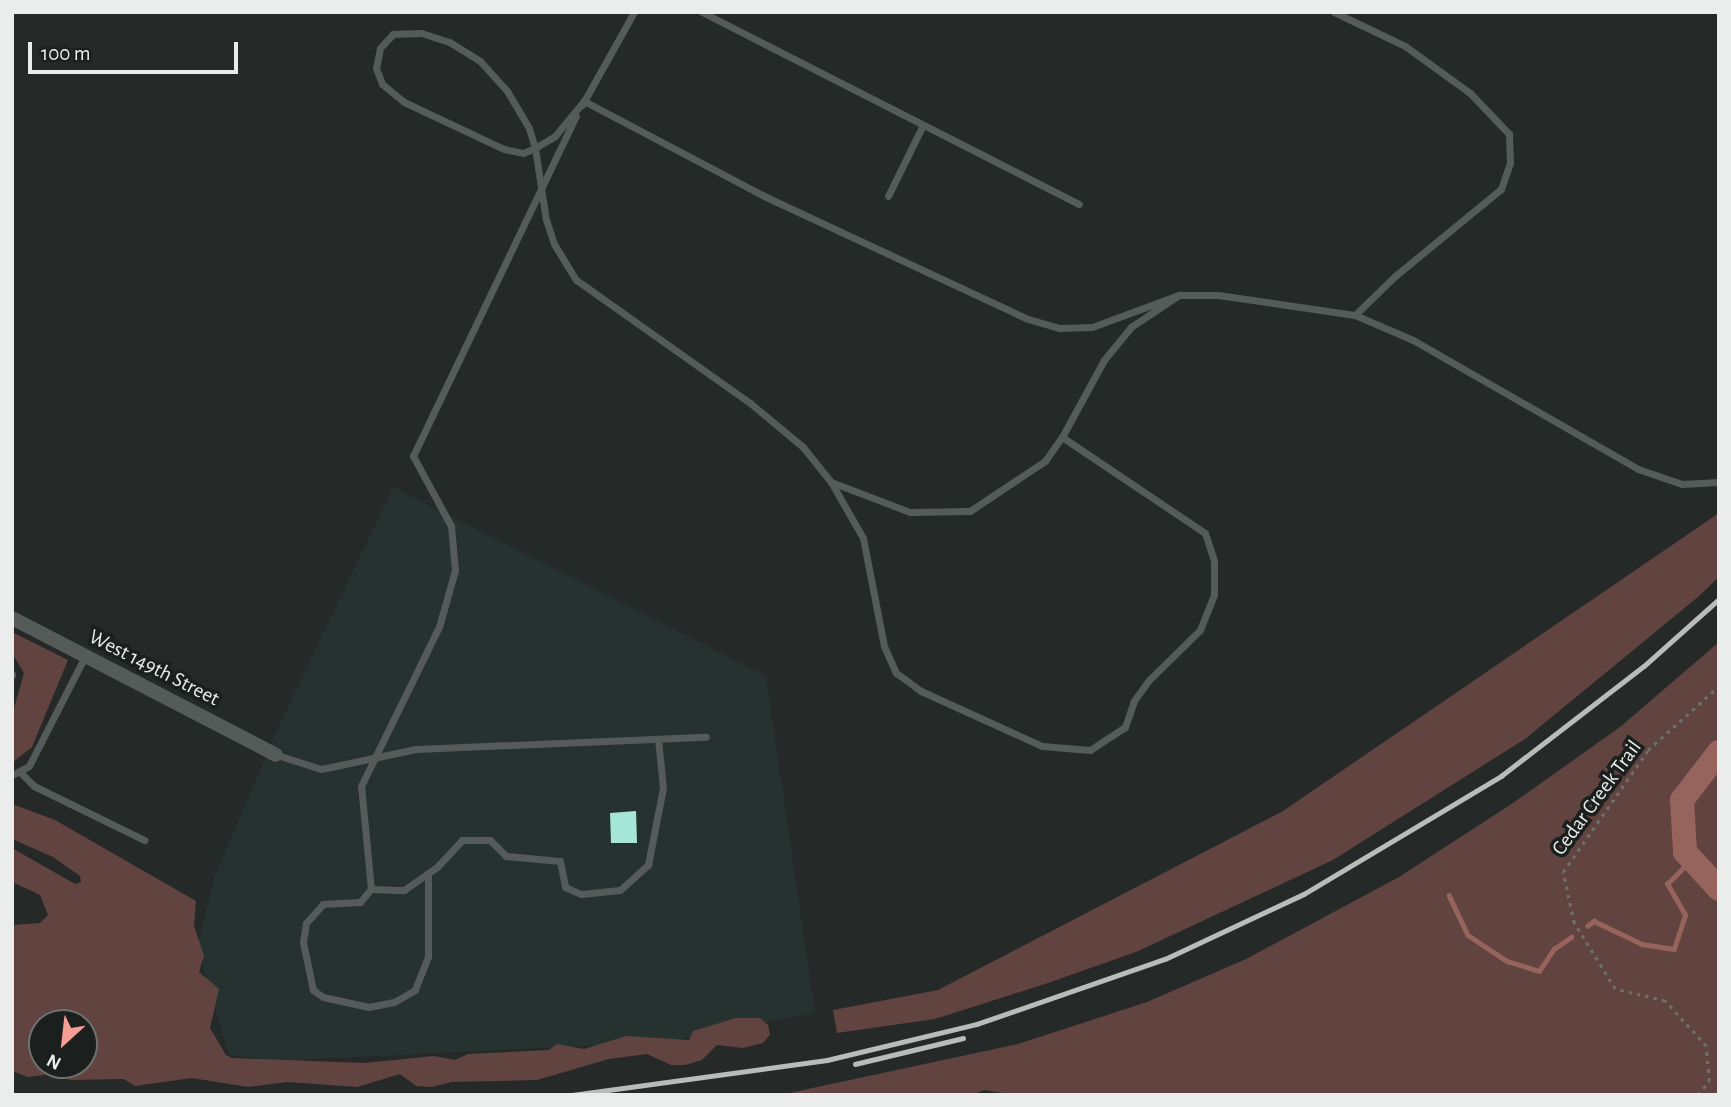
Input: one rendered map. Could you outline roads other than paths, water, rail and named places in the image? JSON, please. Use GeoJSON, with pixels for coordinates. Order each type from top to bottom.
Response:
{"type":"FeatureCollection","features":[{"type":"Feature","properties":{"kind":"street","name":"West 149th Street"},"geometry":{"type":"LineString","coordinates":[[12,618],[276,755]]}},
{"type":"Feature","properties":{"kind":"lane"},"geometry":{"type":"LineString","coordinates":[[371,890],[361,786],[439,627],[455,570],[451,526],[414,456],[541,187],[584,101],[634,12]]}},
{"type":"Feature","properties":{"kind":"lane"},"geometry":{"type":"LineString","coordinates":[[702,12],[1079,204]]}},
{"type":"Feature","properties":{"kind":"lane"},"geometry":{"type":"LineString","coordinates":[[1334,12],[1405,46],[1470,93],[1509,134],[1510,163],[1501,189],[1395,276],[1355,315]]}},
{"type":"Feature","properties":{"kind":"lane"},"geometry":{"type":"LineString","coordinates":[[584,101],[555,136],[535,148],[523,153],[504,149],[404,102],[382,85],[376,68],[380,48],[393,34],[421,33],[449,42],[480,61],[507,91],[529,128],[535,148],[554,244],[576,280],[750,403],[803,447],[831,482],[863,538],[884,646],[896,673],[921,691],[1042,746],[1090,750],[1125,727],[1134,701],[1149,680],[1200,630],[1214,595],[1214,561],[1205,533],[1188,518],[1062,437]]}},
{"type":"Feature","properties":{"kind":"lane"},"geometry":{"type":"LineString","coordinates":[[584,101],[764,196],[1028,319],[1060,328],[1092,327],[1179,295],[1218,295],[1355,315],[1413,340],[1638,469],[1682,484],[1719,482]]}},
{"type":"Feature","properties":{"kind":"lane"},"geometry":{"type":"LineString","coordinates":[[888,196],[923,125]]}},
{"type":"Feature","properties":{"kind":"lane"},"geometry":{"type":"LineString","coordinates":[[831,482],[910,512],[970,511],[1045,461],[1062,437],[1104,360],[1131,327],[1179,295]]}},
{"type":"Feature","properties":{"kind":"lane"},"geometry":{"type":"LineString","coordinates":[[85,656],[17,774],[34,786],[144,840]]}},
{"type":"Feature","properties":{"kind":"lane"},"geometry":{"type":"LineString","coordinates":[[276,755],[321,769],[416,749],[706,737]]}},
{"type":"Feature","properties":{"kind":"lane"},"geometry":{"type":"LineString","coordinates":[[428,873],[428,957],[415,990],[394,1002],[369,1007],[323,997],[313,990],[303,942],[306,923],[323,904],[360,902],[371,890],[404,890],[428,873],[462,840],[490,840],[506,856],[560,861],[565,887],[581,894],[620,890],[648,865],[663,788],[658,739]]}},
{"type":"Feature","properties":{"kind":"waterway"},"geometry":{"type":"LineString","coordinates":[[1719,752],[1682,800],[1685,852],[1719,889]]}},
{"type":"Feature","properties":{"kind":"waterway"},"geometry":{"type":"LineString","coordinates":[[1587,926],[1594,921],[1642,944],[1674,949],[1685,915],[1667,884],[1692,859]]}},
{"type":"Feature","properties":{"kind":"waterway"},"geometry":{"type":"LineString","coordinates":[[1449,895],[1468,935],[1507,961],[1539,971],[1554,949],[1571,937]]}},
{"type":"Feature","properties":{"kind":"railway"},"geometry":{"type":"LineString","coordinates":[[572,1095],[827,1060],[977,1024],[1165,959],[1304,894],[1501,776],[1644,666],[1719,599]]}},
{"type":"Feature","properties":{"kind":"railway"},"geometry":{"type":"LineString","coordinates":[[855,1064],[963,1038]]}}]}
